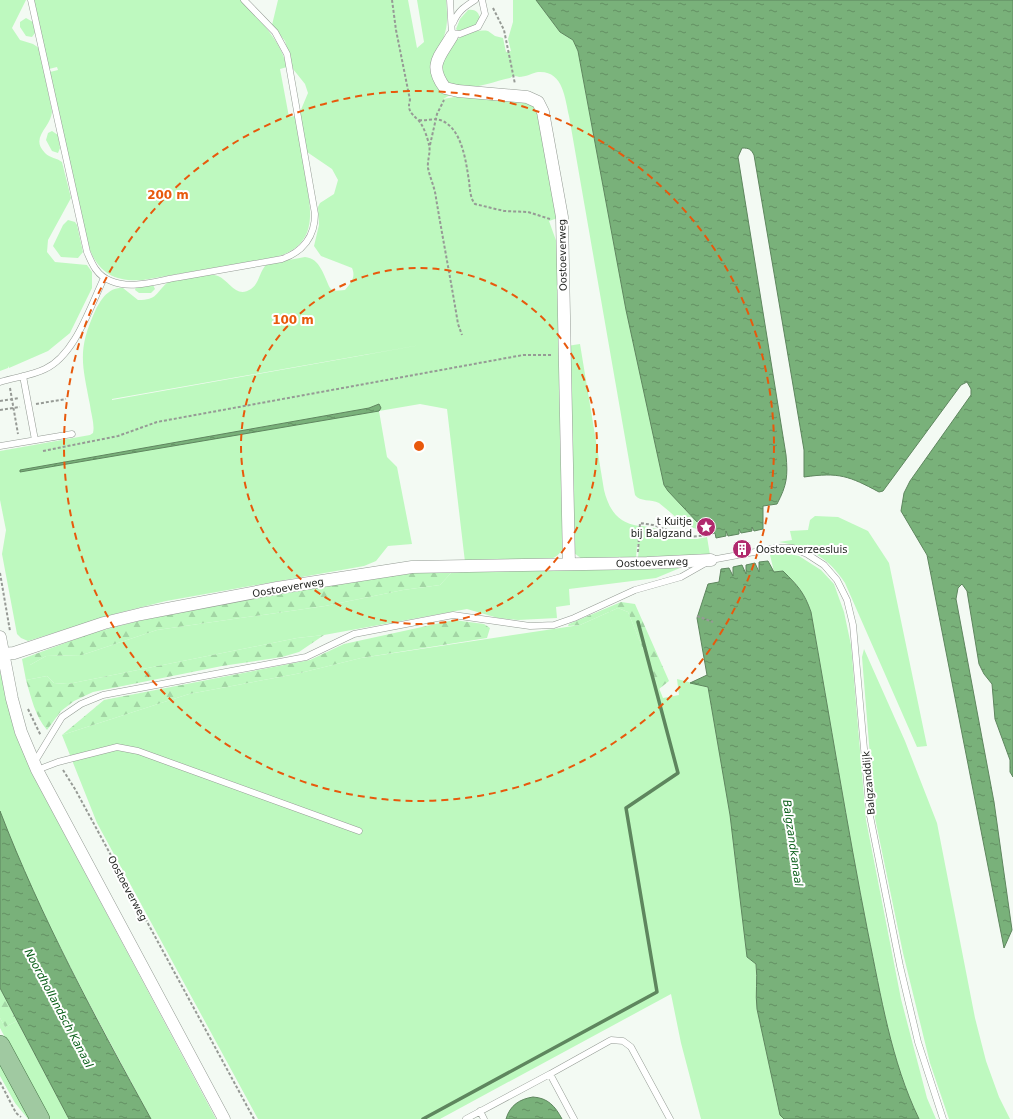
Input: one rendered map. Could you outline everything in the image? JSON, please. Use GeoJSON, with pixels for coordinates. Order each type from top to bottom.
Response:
{"type":"FeatureCollection","features":[{"type":"Feature","properties":{"kind":"main road"},"geometry":{"type":"LineString","coordinates":[[0,1045],[40,1119]]}},
{"type":"Feature","properties":{"kind":"street","name":"Oostoeverweg"},"geometry":{"type":"LineString","coordinates":[[452,31],[438,59],[435,69],[437,78],[445,88],[458,91],[517,96],[533,99],[544,112],[562,217],[569,564]]}},
{"type":"Feature","properties":{"kind":"street","name":"Oostoeverweg"},"geometry":{"type":"LineString","coordinates":[[8,654],[104,623],[141,614],[285,587],[412,567],[647,564],[711,560]]}},
{"type":"Feature","properties":{"kind":"street"},"geometry":{"type":"LineString","coordinates":[[0,637],[8,654],[19,725],[36,767],[224,1119]]}},
{"type":"Feature","properties":{"kind":"lane"},"geometry":{"type":"LineString","coordinates":[[31,0],[85,247],[92,264],[104,278],[116,283],[138,284],[282,259],[299,250],[311,236],[315,222],[315,214],[286,54],[275,32],[244,0]]}},
{"type":"Feature","properties":{"kind":"lane"},"geometry":{"type":"LineString","coordinates":[[450,0],[452,31]]}},
{"type":"Feature","properties":{"kind":"lane"},"geometry":{"type":"LineString","coordinates":[[452,31],[456,14],[474,0]]}},
{"type":"Feature","properties":{"kind":"lane"},"geometry":{"type":"LineString","coordinates":[[452,31],[460,34],[478,28],[485,14],[482,0]]}},
{"type":"Feature","properties":{"kind":"lane"},"geometry":{"type":"LineString","coordinates":[[0,382],[44,369],[65,354],[71,347],[104,278]]}},
{"type":"Feature","properties":{"kind":"lane"},"geometry":{"type":"LineString","coordinates":[[23,376],[35,440]]}},
{"type":"Feature","properties":{"kind":"lane"},"geometry":{"type":"LineString","coordinates":[[0,446],[72,434]]}},
{"type":"Feature","properties":{"kind":"lane","name":"Balgzanddijk"},"geometry":{"type":"LineString","coordinates":[[36,767],[45,742],[62,717],[81,704],[103,695],[306,657],[354,634],[453,615],[530,626],[554,625],[574,618],[634,590],[681,577],[711,560],[776,548],[793,548],[808,554],[824,565],[837,580],[847,600],[854,625],[870,816],[900,966],[918,1042],[943,1119]]}},
{"type":"Feature","properties":{"kind":"lane"},"geometry":{"type":"LineString","coordinates":[[36,767],[117,747],[138,751],[359,831]]}},
{"type":"Feature","properties":{"kind":"lane"},"geometry":{"type":"LineString","coordinates":[[466,1119],[611,1040],[623,1041],[631,1047],[670,1119]]}},
{"type":"Feature","properties":{"kind":"lane"},"geometry":{"type":"LineString","coordinates":[[550,1074],[574,1119]]}},
{"type":"Feature","properties":{"kind":"lane"},"geometry":{"type":"LineString","coordinates":[[480,1111],[484,1119]]}},
{"type":"Feature","properties":{"kind":"path"},"geometry":{"type":"LineString","coordinates":[[392,0],[396,30],[410,100],[409,109],[414,118],[419,120],[436,119],[447,123],[456,133],[467,170],[472,198],[475,204],[504,211],[528,212],[545,217],[552,220],[558,236],[562,238]]}},
{"type":"Feature","properties":{"kind":"path"},"geometry":{"type":"LineString","coordinates":[[490,4],[498,14],[504,30],[517,96]]}},
{"type":"Feature","properties":{"kind":"path"},"geometry":{"type":"LineString","coordinates":[[458,91],[444,100],[436,119],[428,154],[428,169],[433,182],[438,215],[445,243],[458,324],[462,335]]}},
{"type":"Feature","properties":{"kind":"path"},"geometry":{"type":"LineString","coordinates":[[419,120],[430,146]]}},
{"type":"Feature","properties":{"kind":"path"},"geometry":{"type":"LineString","coordinates":[[43,451],[118,436],[157,422],[523,355],[564,356]]}},
{"type":"Feature","properties":{"kind":"path"},"geometry":{"type":"LineString","coordinates":[[8,379],[18,434]]}},
{"type":"Feature","properties":{"kind":"path"},"geometry":{"type":"LineString","coordinates":[[0,402],[27,397]]}},
{"type":"Feature","properties":{"kind":"path"},"geometry":{"type":"LineString","coordinates":[[638,545],[640,523],[653,525],[688,537],[709,535],[706,526]]}},
{"type":"Feature","properties":{"kind":"path"},"geometry":{"type":"LineString","coordinates":[[0,573],[8,654]]}},
{"type":"Feature","properties":{"kind":"path"},"geometry":{"type":"LineString","coordinates":[[697,616],[713,622]]}},
{"type":"Feature","properties":{"kind":"path"},"geometry":{"type":"LineString","coordinates":[[26,706],[37,730],[45,742]]}},
{"type":"Feature","properties":{"kind":"path","name":"Oostoeverweg"},"geometry":{"type":"LineString","coordinates":[[58,762],[79,796],[254,1119]]}},
{"type":"Feature","properties":{"kind":"path"},"geometry":{"type":"LineString","coordinates":[[0,1082],[16,1112],[22,1119]]}},
{"type":"Feature","properties":{"kind":"green space"},"geometry":{"type":"Polygon","coordinates":[[[0,0],[26,0],[12,28],[20,40],[33,44],[39,48],[52,111],[49,122],[42,132],[39,142],[45,153],[62,162],[71,198],[48,240],[47,252],[55,262],[87,265],[92,272],[92,288],[70,333],[48,351],[9,368],[8,366],[8,368],[0,371],[0,0]]]}},
{"type":"Feature","properties":{"kind":"green space"},"geometry":{"type":"Polygon","coordinates":[[[34,0],[241,0],[274,39],[280,48],[287,67],[280,69],[289,117],[295,116],[310,213],[306,235],[300,244],[290,251],[276,257],[143,280],[115,277],[102,269],[92,255],[88,245],[50,72],[58,70],[57,67],[49,69],[34,0]]]}},
{"type":"Feature","properties":{"kind":"green space"},"geometry":{"type":"Polygon","coordinates":[[[278,0],[408,0],[417,48],[424,42],[417,0],[446,0],[446,31],[434,59],[452,94],[443,99],[467,95],[530,103],[538,110],[558,218],[549,221],[558,246],[564,546],[558,555],[548,560],[465,562],[447,409],[420,404],[379,411],[387,457],[397,467],[412,544],[388,546],[376,561],[364,566],[166,601],[118,613],[28,641],[21,638],[17,634],[2,554],[6,530],[0,500],[0,451],[90,435],[93,433],[93,423],[83,367],[83,357],[86,335],[90,323],[103,297],[114,289],[123,288],[138,300],[149,299],[156,295],[169,281],[208,275],[218,276],[237,291],[246,292],[254,286],[262,270],[267,264],[305,257],[310,258],[318,264],[333,291],[345,290],[352,280],[352,268],[321,256],[314,246],[319,225],[318,207],[320,203],[334,194],[338,180],[332,169],[307,152],[300,112],[308,93],[305,84],[293,69],[285,41],[272,25],[278,0]],[[426,344],[112,399],[112,400],[426,344]],[[379,404],[369,408],[20,470],[20,472],[379,411],[381,408],[379,404]]]}},
{"type":"Feature","properties":{"kind":"green space"},"geometry":{"type":"Polygon","coordinates":[[[513,0],[536,0],[560,32],[573,40],[578,51],[626,310],[664,485],[697,523],[704,523],[705,526],[708,526],[707,522],[709,522],[710,529],[695,529],[677,518],[659,503],[640,499],[635,495],[569,116],[564,94],[558,80],[546,73],[538,72],[522,77],[513,76],[474,87],[458,87],[442,79],[442,60],[444,53],[454,42],[467,34],[488,31],[495,36],[503,38],[506,52],[511,51],[508,39],[513,22],[513,0]]]}},
{"type":"Feature","properties":{"kind":"green space"},"geometry":{"type":"Polygon","coordinates":[[[468,10],[473,10],[479,14],[480,19],[476,25],[458,31],[456,29],[460,19],[468,10]]]}},
{"type":"Feature","properties":{"kind":"green space"},"geometry":{"type":"Polygon","coordinates":[[[26,18],[33,22],[35,33],[32,37],[26,36],[20,27],[20,22],[26,18]]]}},
{"type":"Feature","properties":{"kind":"green space"},"geometry":{"type":"Polygon","coordinates":[[[52,131],[58,135],[60,148],[58,153],[52,151],[46,140],[48,133],[52,131]]]}},
{"type":"Feature","properties":{"kind":"green space"},"geometry":{"type":"Polygon","coordinates":[[[68,220],[75,222],[77,225],[83,252],[78,258],[61,257],[53,246],[63,225],[68,220]]]}},
{"type":"Feature","properties":{"kind":"green space"},"geometry":{"type":"Polygon","coordinates":[[[153,285],[155,289],[151,293],[139,293],[135,290],[136,287],[153,285]]]}},
{"type":"Feature","properties":{"kind":"green space"},"geometry":{"type":"Polygon","coordinates":[[[580,344],[604,490],[612,509],[620,519],[639,526],[638,536],[640,536],[641,526],[643,526],[657,529],[663,539],[697,539],[707,537],[710,555],[638,559],[639,544],[637,545],[636,559],[582,559],[574,553],[567,346],[580,344]]]}},
{"type":"Feature","properties":{"kind":"green space"},"geometry":{"type":"Polygon","coordinates":[[[815,516],[838,517],[868,531],[889,563],[927,746],[917,747],[845,583],[839,574],[825,560],[809,550],[779,542],[792,540],[790,531],[808,530],[810,520],[815,516]]]}},
{"type":"Feature","properties":{"kind":"green space"},"geometry":{"type":"Polygon","coordinates":[[[781,552],[799,556],[821,570],[834,584],[844,612],[851,645],[866,820],[901,999],[927,1098],[936,1119],[919,1119],[909,1097],[894,1051],[882,1004],[860,893],[811,612],[803,594],[793,581],[783,571],[774,572],[770,555],[781,552]]]}},
{"type":"Feature","properties":{"kind":"green space"},"geometry":{"type":"Polygon","coordinates":[[[680,568],[656,578],[569,589],[570,605],[556,607],[557,618],[518,620],[498,618],[467,609],[324,635],[297,638],[68,684],[54,683],[47,676],[26,680],[22,659],[30,656],[30,665],[46,656],[82,655],[157,630],[325,606],[403,590],[440,585],[451,573],[480,570],[680,568]]]}},
{"type":"Feature","properties":{"kind":"green space"},"geometry":{"type":"Polygon","coordinates":[[[416,572],[451,573],[440,585],[403,590],[325,606],[157,630],[82,655],[46,656],[30,665],[30,656],[92,633],[142,620],[289,591],[416,572]]]}},
{"type":"Feature","properties":{"kind":"green space"},"geometry":{"type":"Polygon","coordinates":[[[621,602],[635,604],[669,681],[659,689],[628,612],[618,608],[580,625],[568,626],[569,624],[621,602]]]}},
{"type":"Feature","properties":{"kind":"green space"},"geometry":{"type":"Polygon","coordinates":[[[618,608],[628,612],[663,698],[679,695],[677,679],[708,687],[730,815],[747,957],[756,964],[757,1009],[780,1114],[784,1119],[701,1119],[681,1043],[671,994],[440,1119],[258,1119],[97,823],[62,735],[189,694],[296,674],[361,658],[580,625],[618,608]]]}},
{"type":"Feature","properties":{"kind":"green space"},"geometry":{"type":"Polygon","coordinates":[[[454,620],[484,624],[490,628],[487,638],[361,658],[296,674],[189,694],[62,735],[104,700],[310,660],[344,644],[454,620]]]}},
{"type":"Feature","properties":{"kind":"green space"},"geometry":{"type":"Polygon","coordinates":[[[324,635],[299,652],[282,657],[222,666],[93,692],[74,701],[61,711],[47,730],[36,713],[26,680],[47,676],[54,683],[68,684],[297,638],[324,635]]]}},
{"type":"Feature","properties":{"kind":"green space"},"geometry":{"type":"Polygon","coordinates":[[[864,649],[905,741],[937,823],[975,1018],[986,1061],[999,1097],[1010,1119],[949,1119],[930,1063],[903,953],[875,818],[862,657],[864,649]]]}},
{"type":"Feature","properties":{"kind":"green space"},"geometry":{"type":"Polygon","coordinates":[[[0,671],[15,734],[35,779],[216,1119],[151,1119],[54,935],[25,874],[0,811],[0,671]]]}},
{"type":"Feature","properties":{"kind":"green space"},"geometry":{"type":"Polygon","coordinates":[[[0,988],[17,1021],[5,1027],[0,1018],[0,988]]]}},
{"type":"Feature","properties":{"kind":"green space"},"geometry":{"type":"Polygon","coordinates":[[[0,1018],[5,1027],[17,1021],[69,1119],[48,1119],[0,1028],[0,1018]]]}},
{"type":"Feature","properties":{"kind":"green space"},"geometry":{"type":"Polygon","coordinates":[[[0,1063],[32,1119],[28,1119],[15,1103],[0,1076],[0,1063]]]}},
{"type":"Feature","properties":{"kind":"water"},"geometry":{"type":"Polygon","coordinates":[[[536,0],[1013,0],[1013,777],[1010,772],[1010,760],[995,719],[992,684],[984,674],[979,664],[967,591],[962,584],[958,588],[956,599],[994,802],[1012,930],[1004,948],[927,555],[901,511],[904,493],[910,481],[971,395],[971,389],[967,382],[961,385],[883,491],[879,492],[860,482],[835,475],[804,477],[804,450],[754,155],[750,149],[742,148],[738,157],[786,455],[787,475],[785,486],[777,504],[763,506],[763,529],[754,531],[752,527],[752,531],[741,533],[739,529],[739,534],[728,536],[726,531],[726,536],[716,538],[715,533],[711,534],[709,522],[698,523],[664,485],[626,310],[578,51],[573,40],[560,32],[536,0]]]}},
{"type":"Feature","properties":{"kind":"water"},"geometry":{"type":"Polygon","coordinates":[[[379,404],[381,408],[379,411],[20,472],[20,470],[369,408],[379,404]]]}},
{"type":"Feature","properties":{"kind":"water","name":"Balgzandkanaal"},"geometry":{"type":"Polygon","coordinates":[[[768,561],[774,572],[783,571],[797,585],[806,599],[811,612],[853,853],[882,1004],[901,1074],[919,1119],[784,1119],[780,1115],[757,1009],[756,964],[747,957],[730,815],[708,687],[690,683],[707,675],[697,618],[708,584],[719,582],[721,569],[729,568],[733,576],[733,567],[742,565],[746,574],[746,565],[755,563],[759,572],[759,562],[768,561]]]}},
{"type":"Feature","properties":{"kind":"water","name":"Noordhollandsch Kanaal"},"geometry":{"type":"Polygon","coordinates":[[[0,811],[33,890],[70,968],[151,1119],[69,1119],[0,988],[0,811]]]}},
{"type":"Feature","properties":{"kind":"water"},"geometry":{"type":"Polygon","coordinates":[[[533,1097],[547,1101],[557,1110],[562,1119],[506,1119],[513,1106],[524,1099],[533,1097]]]}},
{"type":"Feature","properties":{"kind":"waterway"},"geometry":{"type":"LineString","coordinates":[[423,1119],[657,992],[626,808],[678,773],[638,622]]}},
{"type":"Feature","properties":{"kind":"place","name":"t Kuitje bij Balgzand"},"geometry":{"type":"Point","coordinates":[706,527]}},
{"type":"Feature","properties":{"kind":"place","name":"Oostoeverzeesluis"},"geometry":{"type":"Point","coordinates":[742,549]}}]}
